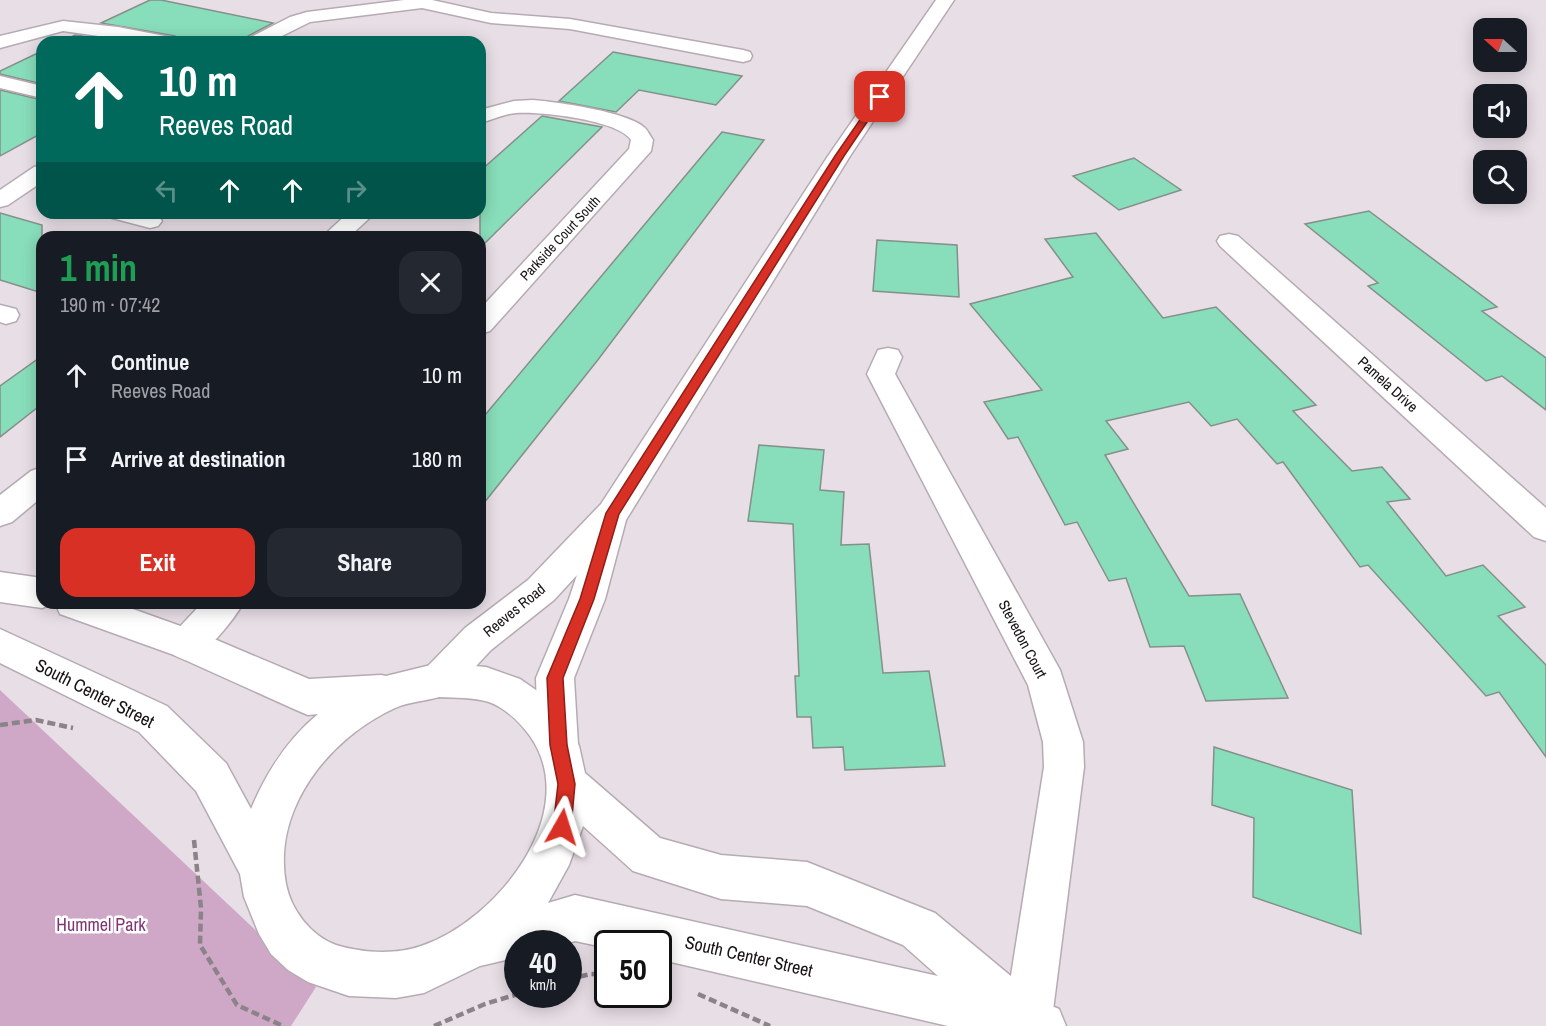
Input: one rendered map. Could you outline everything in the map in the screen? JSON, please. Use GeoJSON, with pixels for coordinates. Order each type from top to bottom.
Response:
{"type":"FeatureCollection","features":[{"type":"Feature","properties":{"kind":"street","name":"Reeves Road"},"geometry":{"type":"LineString","coordinates":[[439,680],[478,639],[541,590],[612,513],[839,156],[945,0]]}},
{"type":"Feature","properties":{"kind":"street"},"geometry":{"type":"LineString","coordinates":[[267,36],[307,17],[422,3],[491,18],[570,24],[743,56]]}},
{"type":"Feature","properties":{"kind":"street"},"geometry":{"type":"LineString","coordinates":[[0,42],[63,26],[138,36]]}},
{"type":"Feature","properties":{"kind":"street"},"geometry":{"type":"LineString","coordinates":[[0,82],[36,91]]}},
{"type":"Feature","properties":{"kind":"street","name":"Parkside Court South"},"geometry":{"type":"LineString","coordinates":[[486,115],[500,109],[535,106],[615,122],[637,132],[642,140],[640,151],[486,318]]}},
{"type":"Feature","properties":{"kind":"street"},"geometry":{"type":"LineString","coordinates":[[0,181],[32,190]]}},
{"type":"Feature","properties":{"kind":"street"},"geometry":{"type":"LineString","coordinates":[[0,200],[32,190]]}},
{"type":"Feature","properties":{"kind":"street"},"geometry":{"type":"LineString","coordinates":[[142,219],[150,221]]}},
{"type":"Feature","properties":{"kind":"street"},"geometry":{"type":"LineString","coordinates":[[341,231],[356,219]]}},
{"type":"Feature","properties":{"kind":"street","name":"Pamela Drive"},"geometry":{"type":"LineString","coordinates":[[1229,241],[1546,528]]}},
{"type":"Feature","properties":{"kind":"street","name":"Stevedon Court"},"geometry":{"type":"LineString","coordinates":[[888,357],[881,374],[1046,682],[1063,742],[1064,767],[1032,1024]]}},
{"type":"Feature","properties":{"kind":"street"},"geometry":{"type":"LineString","coordinates":[[0,513],[36,484]]}},
{"type":"Feature","properties":{"kind":"street","name":"Reeves Road"},"geometry":{"type":"LineString","coordinates":[[472,947],[513,913],[544,871],[562,827],[562,765],[555,678],[587,599],[612,513]]}},
{"type":"Feature","properties":{"kind":"street"},"geometry":{"type":"LineString","coordinates":[[0,587],[36,592]]}},
{"type":"Feature","properties":{"kind":"street"},"geometry":{"type":"LineString","coordinates":[[90,609],[187,644],[308,697],[392,692],[439,680],[477,682],[511,693],[539,715],[562,765],[648,856],[721,877],[807,884],[919,929],[1032,1024]]}},
{"type":"Feature","properties":{"kind":"street"},"geometry":{"type":"LineString","coordinates":[[187,644],[219,609]]}},
{"type":"Feature","properties":{"kind":"street","name":"South Center Street"},"geometry":{"type":"LineString","coordinates":[[0,645],[153,719],[211,777],[261,869]]}},
{"type":"Feature","properties":{"kind":"street"},"geometry":{"type":"LineString","coordinates":[[392,692],[352,712],[315,743],[286,780],[267,824],[261,869],[269,911],[292,945],[328,969],[373,976],[423,969],[472,947]]}},
{"type":"Feature","properties":{"kind":"street","name":"South Center Street"},"geometry":{"type":"LineString","coordinates":[[472,947],[575,918],[675,939],[1032,1024]]}},
{"type":"Feature","properties":{"kind":"path"},"geometry":{"type":"LineString","coordinates":[[0,725],[36,720],[80,730]]}},
{"type":"Feature","properties":{"kind":"path"},"geometry":{"type":"LineString","coordinates":[[193,837],[201,908],[200,945],[237,1005],[283,1026]]}},
{"type":"Feature","properties":{"kind":"path"},"geometry":{"type":"LineString","coordinates":[[689,990],[770,1026]]}},
{"type":"Feature","properties":{"kind":"path"},"geometry":{"type":"LineString","coordinates":[[434,1026],[504,998]]}},
{"type":"Feature","properties":{"kind":"green space","name":"Hummel Park"},"geometry":{"type":"Polygon","coordinates":[[[0,690],[316,987],[291,1026],[0,1026],[0,690]]]}},
{"type":"Feature","properties":{"kind":"building"},"geometry":{"type":"Polygon","coordinates":[[[150,0],[161,0],[273,23],[248,36],[175,36],[101,23],[150,0]]]}},
{"type":"Feature","properties":{"kind":"building"},"geometry":{"type":"Polygon","coordinates":[[[613,52],[742,76],[716,105],[639,90],[616,112],[559,101],[613,52]]]}},
{"type":"Feature","properties":{"kind":"building"},"geometry":{"type":"Polygon","coordinates":[[[36,54],[36,83],[0,74],[0,71],[36,54]]]}},
{"type":"Feature","properties":{"kind":"building"},"geometry":{"type":"Polygon","coordinates":[[[0,90],[36,99],[36,136],[0,156],[0,90]]]}},
{"type":"Feature","properties":{"kind":"building"},"geometry":{"type":"Polygon","coordinates":[[[542,116],[602,127],[486,242],[486,231],[480,231],[480,219],[486,219],[486,166],[542,116]]]}},
{"type":"Feature","properties":{"kind":"building"},"geometry":{"type":"Polygon","coordinates":[[[722,132],[764,140],[597,361],[486,500],[486,414],[722,132]]]}},
{"type":"Feature","properties":{"kind":"building"},"geometry":{"type":"Polygon","coordinates":[[[1134,158],[1181,190],[1119,210],[1073,176],[1134,158]]]}},
{"type":"Feature","properties":{"kind":"building"},"geometry":{"type":"Polygon","coordinates":[[[1369,211],[1497,307],[1482,311],[1546,358],[1546,410],[1502,376],[1486,381],[1368,286],[1378,283],[1305,224],[1369,211]]]}},
{"type":"Feature","properties":{"kind":"building"},"geometry":{"type":"Polygon","coordinates":[[[0,213],[42,225],[42,231],[36,231],[36,291],[0,280],[0,213]]]}},
{"type":"Feature","properties":{"kind":"building"},"geometry":{"type":"Polygon","coordinates":[[[1096,233],[1163,318],[1216,307],[1316,405],[1293,411],[1352,471],[1382,467],[1410,499],[1387,502],[1446,576],[1483,565],[1525,607],[1498,616],[1546,665],[1546,757],[1499,692],[1486,696],[1368,565],[1360,567],[1283,462],[1277,464],[1237,419],[1211,426],[1189,402],[1106,421],[1128,449],[1105,455],[1189,596],[1240,594],[1288,698],[1206,701],[1184,646],[1150,647],[1126,578],[1109,581],[1077,522],[1065,525],[1018,437],[1008,439],[984,402],[1042,390],[970,304],[1073,277],[1045,239],[1096,233]]]}},
{"type":"Feature","properties":{"kind":"building"},"geometry":{"type":"Polygon","coordinates":[[[877,240],[957,245],[959,297],[873,291],[877,240]]]}},
{"type":"Feature","properties":{"kind":"building"},"geometry":{"type":"Polygon","coordinates":[[[36,360],[36,409],[0,437],[0,386],[36,360]]]}},
{"type":"Feature","properties":{"kind":"building"},"geometry":{"type":"Polygon","coordinates":[[[759,445],[824,450],[820,490],[844,492],[841,545],[869,544],[883,673],[929,671],[945,766],[845,770],[843,747],[813,748],[811,717],[797,717],[795,676],[799,676],[793,524],[748,521],[759,445]]]}},
{"type":"Feature","properties":{"kind":"building"},"geometry":{"type":"Polygon","coordinates":[[[1214,747],[1352,790],[1361,934],[1253,897],[1254,818],[1212,805],[1214,747]]]}},
{"type":"Feature","properties":{"kind":"route"},"geometry":{"type":"LineString","coordinates":[[562,827],[567,784],[558,745],[555,678],[587,599],[612,513],[839,156],[880,97]]}}]}
